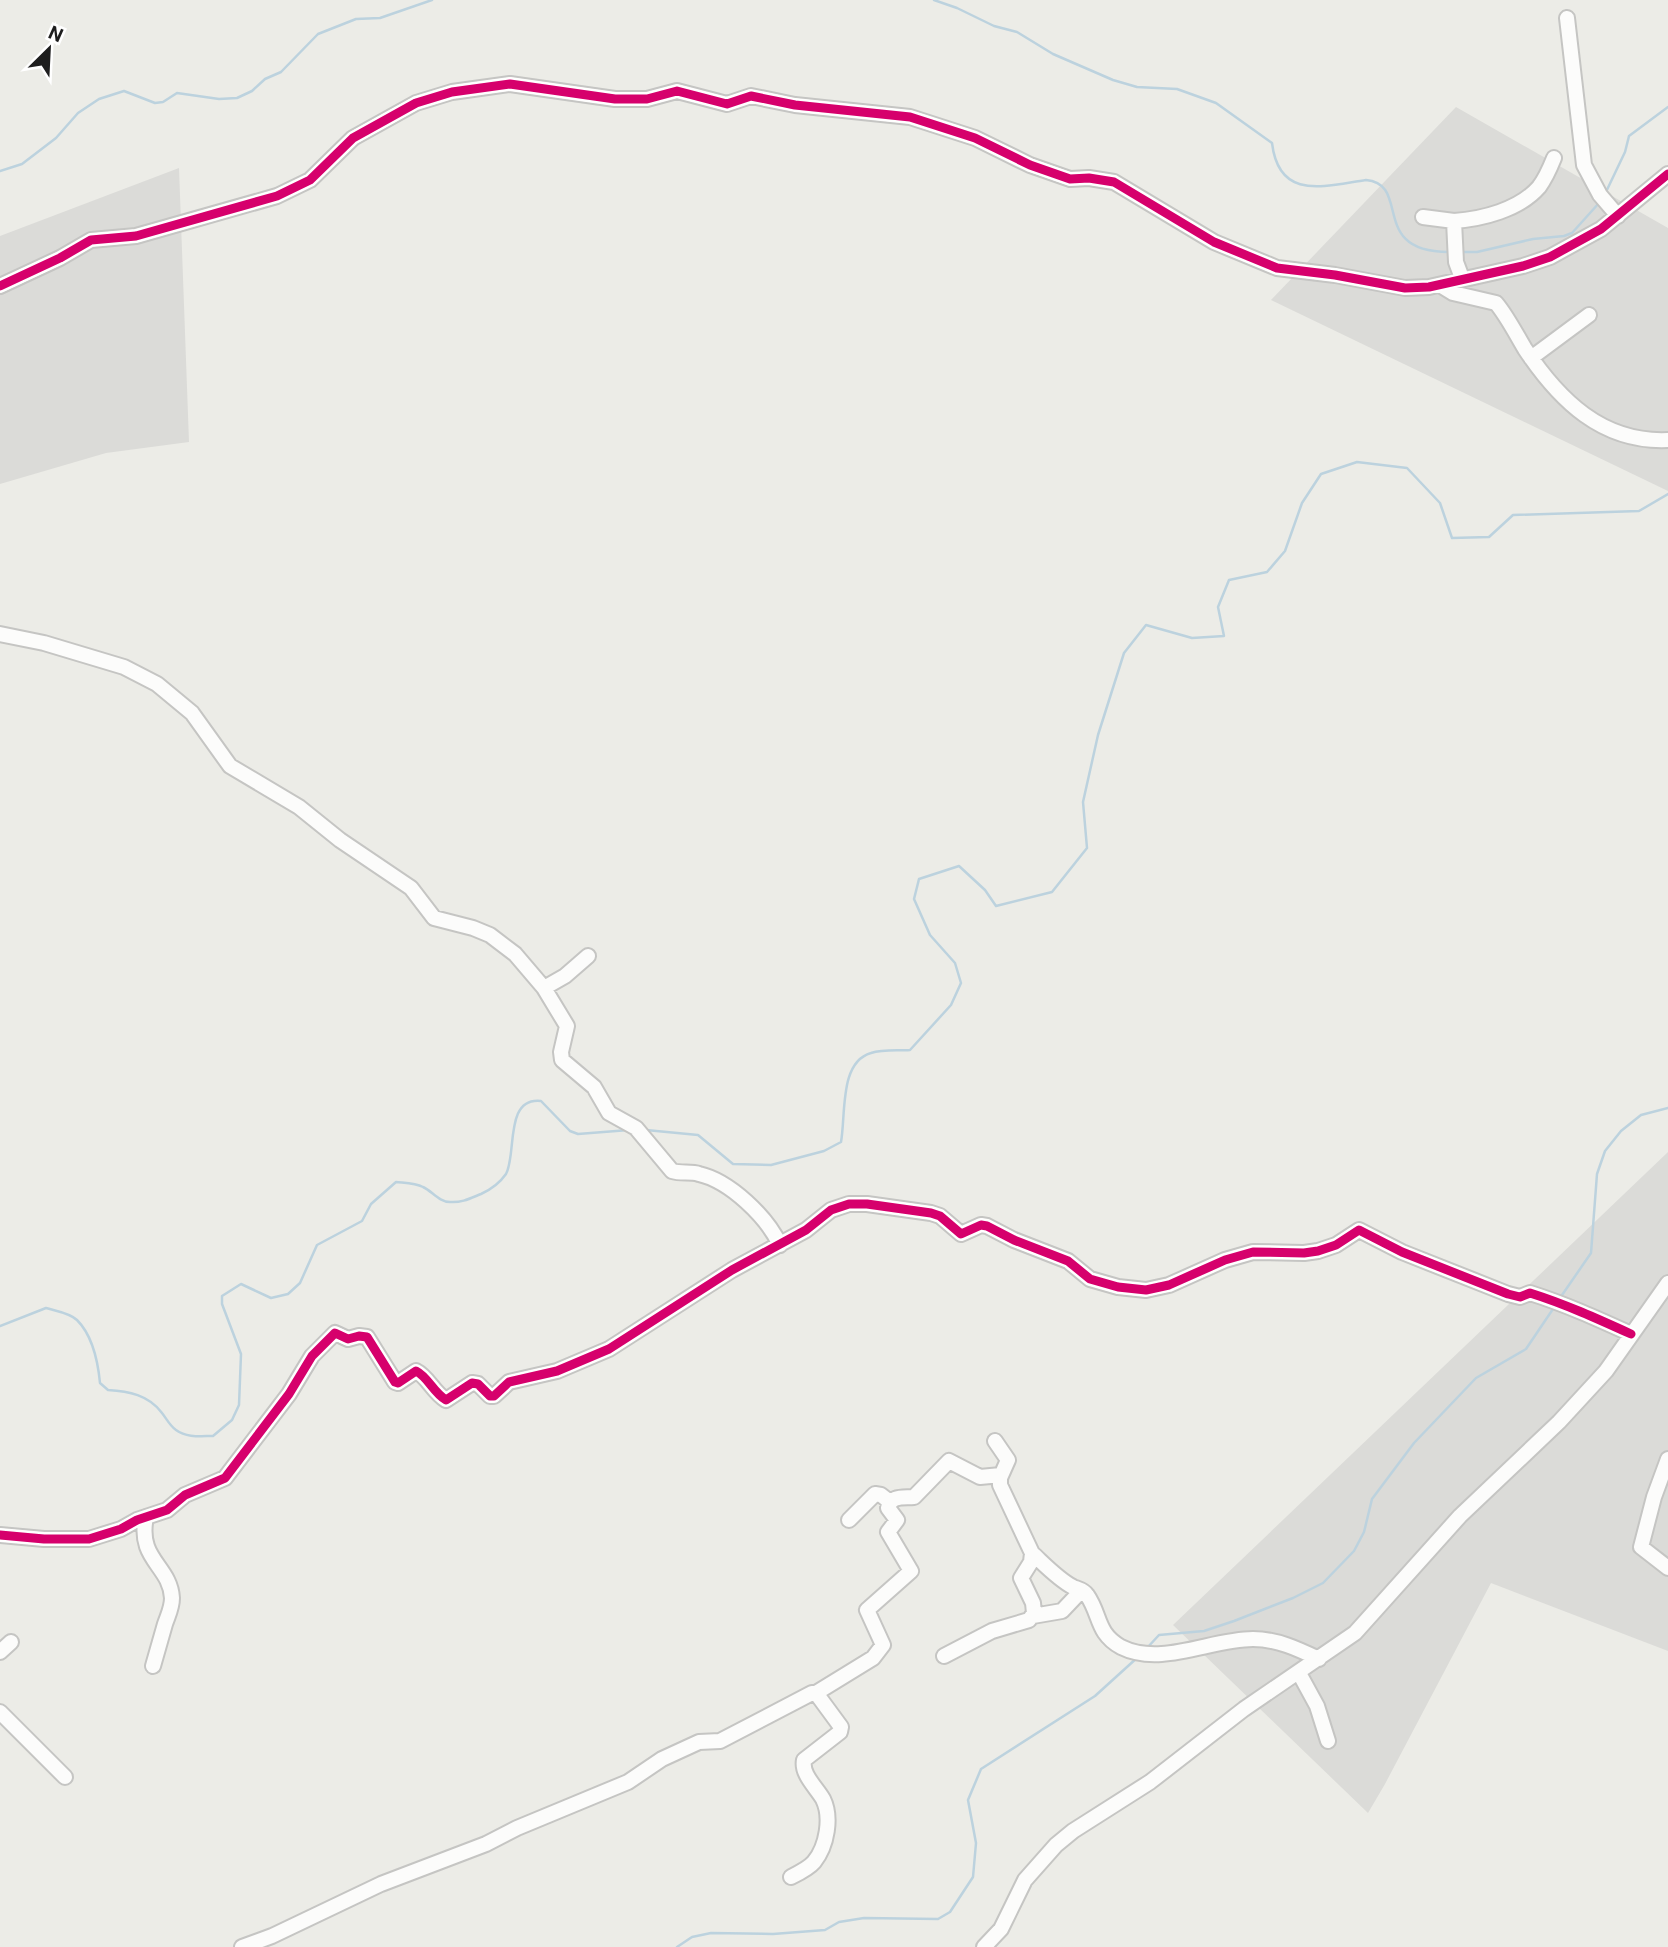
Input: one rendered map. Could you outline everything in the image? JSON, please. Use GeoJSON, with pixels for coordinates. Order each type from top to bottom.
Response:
{"type":"FeatureCollection","features":[{"type":"Feature","properties":{"kind":"street"},"geometry":{"type":"LineString","coordinates":[[1567,18],[1584,165],[1590,179],[1618,216]]}},
{"type":"Feature","properties":{"kind":"street"},"geometry":{"type":"LineString","coordinates":[[0,286],[91,240],[136,236],[277,196],[310,180],[353,138],[416,103],[452,92],[510,84],[615,99],[647,99],[677,91],[727,104],[751,96],[795,105],[910,117],[975,138],[1030,165],[1070,179],[1088,178],[1114,182],[1214,242],[1277,268],[1405,288],[1440,285],[1550,257],[1583,241],[1668,174]]}},
{"type":"Feature","properties":{"kind":"street"},"geometry":{"type":"LineString","coordinates":[[1423,217],[1454,221],[1482,218],[1517,203],[1541,185],[1554,158]]}},
{"type":"Feature","properties":{"kind":"street"},"geometry":{"type":"LineString","coordinates":[[1454,221],[1456,262],[1462,278]]}},
{"type":"Feature","properties":{"kind":"street"},"geometry":{"type":"LineString","coordinates":[[1440,285],[1453,293],[1496,303],[1531,358],[1558,392],[1587,418],[1626,437],[1647,441],[1668,440]]}},
{"type":"Feature","properties":{"kind":"street"},"geometry":{"type":"LineString","coordinates":[[1531,358],[1589,315]]}},
{"type":"Feature","properties":{"kind":"street"},"geometry":{"type":"LineString","coordinates":[[0,634],[44,643],[124,667],[157,684],[192,713],[230,766],[299,807],[340,840],[411,888],[433,918],[490,935],[514,954],[544,988],[567,1026],[561,1052],[562,1060],[594,1087],[609,1113],[636,1128],[673,1171],[712,1178],[757,1211],[780,1245]]}},
{"type":"Feature","properties":{"kind":"street"},"geometry":{"type":"LineString","coordinates":[[544,988],[565,976],[588,956]]}},
{"type":"Feature","properties":{"kind":"street"},"geometry":{"type":"LineString","coordinates":[[0,1535],[89,1539],[167,1510],[185,1495],[228,1475],[289,1394],[312,1356],[335,1333],[348,1339],[359,1336],[367,1338],[395,1382],[398,1383],[416,1371],[446,1400],[472,1382],[478,1384],[490,1396],[494,1396],[509,1382],[558,1371],[609,1349],[732,1270],[806,1230],[831,1210],[849,1204],[884,1206],[940,1216],[961,1234],[981,1225],[987,1226],[1014,1240],[1068,1261],[1090,1279],[1118,1287],[1146,1290],[1169,1285],[1225,1260],[1253,1252],[1318,1251],[1336,1245],[1359,1230],[1402,1252],[1508,1294],[1520,1297],[1530,1293],[1540,1296],[1631,1334]]}},
{"type":"Feature","properties":{"kind":"street"},"geometry":{"type":"LineString","coordinates":[[984,1947],[1001,1929],[1025,1880],[1056,1845],[1073,1831],[1150,1782],[1244,1709],[1355,1633],[1460,1516],[1575,1406],[1606,1371],[1668,1283]]}},
{"type":"Feature","properties":{"kind":"street"},"geometry":{"type":"LineString","coordinates":[[995,1441],[1008,1460],[999,1485],[1032,1553],[1065,1582],[1087,1594],[1104,1633],[1112,1641],[1134,1652],[1147,1654],[1255,1639],[1274,1641],[1319,1659]]}},
{"type":"Feature","properties":{"kind":"street"},"geometry":{"type":"LineString","coordinates":[[1668,1459],[1654,1497],[1641,1547],[1668,1568]]}},
{"type":"Feature","properties":{"kind":"street"},"geometry":{"type":"LineString","coordinates":[[242,1947],[272,1936],[381,1884],[486,1844],[517,1828],[628,1782],[672,1754],[699,1742],[720,1741],[811,1693],[816,1693],[873,1658],[883,1645],[867,1610],[911,1570],[888,1532],[897,1520],[888,1508],[890,1503],[897,1497],[914,1497],[949,1461],[980,1477],[1001,1475]]}},
{"type":"Feature","properties":{"kind":"street"},"geometry":{"type":"LineString","coordinates":[[849,1520],[875,1494],[881,1495],[890,1503]]}},
{"type":"Feature","properties":{"kind":"street"},"geometry":{"type":"LineString","coordinates":[[146,1517],[144,1528],[150,1555],[167,1581],[172,1598],[153,1666]]}},
{"type":"Feature","properties":{"kind":"street"},"geometry":{"type":"LineString","coordinates":[[944,1656],[992,1631],[1029,1620],[1033,1616],[1035,1608],[1021,1578],[1031,1562],[1032,1553]]}},
{"type":"Feature","properties":{"kind":"street"},"geometry":{"type":"LineString","coordinates":[[1033,1616],[1062,1611],[1081,1591]]}},
{"type":"Feature","properties":{"kind":"street"},"geometry":{"type":"LineString","coordinates":[[1299,1673],[1317,1706],[1328,1741]]}},
{"type":"Feature","properties":{"kind":"street"},"geometry":{"type":"LineString","coordinates":[[791,1877],[813,1864],[820,1853],[829,1817],[824,1801],[803,1769],[804,1760],[840,1732],[841,1727],[816,1693]]}},
{"type":"Feature","properties":{"kind":"street"},"geometry":{"type":"LineString","coordinates":[[0,1712],[65,1777]]}},
{"type":"Feature","properties":{"kind":"shaded area"},"geometry":{"type":"Polygon","coordinates":[[[1456,107],[1668,228],[1668,491],[1271,300],[1456,107]]]}},
{"type":"Feature","properties":{"kind":"shaded area"},"geometry":{"type":"Polygon","coordinates":[[[179,168],[189,442],[106,453],[0,484],[0,236],[179,168]]]}},
{"type":"Feature","properties":{"kind":"shaded area"},"geometry":{"type":"Polygon","coordinates":[[[1668,1152],[1668,1651],[1491,1583],[1368,1813],[1173,1625],[1668,1152]]]}},
{"type":"Feature","properties":{"kind":"waterway"},"geometry":{"type":"LineString","coordinates":[[0,171],[22,164],[56,138],[78,113],[99,99],[124,91],[155,103],[163,102],[177,93],[219,99],[237,98],[252,91],[265,79],[281,72],[318,34],[356,19],[380,18],[432,0]]}},
{"type":"Feature","properties":{"kind":"waterway"},"geometry":{"type":"LineString","coordinates":[[934,0],[994,26],[1017,32],[1053,54],[1113,80],[1137,87],[1177,89],[1216,103],[1272,143],[1276,161],[1284,174],[1294,182],[1306,186],[1366,180],[1379,184],[1387,193],[1394,218],[1409,242],[1425,249],[1450,252]]}},
{"type":"Feature","properties":{"kind":"waterway"},"geometry":{"type":"LineString","coordinates":[[1605,194],[1625,152],[1629,136],[1668,107]]}},
{"type":"Feature","properties":{"kind":"waterway"},"geometry":{"type":"LineString","coordinates":[[1460,252],[1477,252],[1533,239],[1564,236],[1572,233],[1599,203]]}},
{"type":"Feature","properties":{"kind":"waterway"},"geometry":{"type":"LineString","coordinates":[[646,1130],[698,1135],[733,1164],[771,1165],[824,1151],[841,1142],[846,1091],[854,1067],[861,1058],[871,1053],[910,1050],[951,1005],[961,983],[955,963],[930,935],[914,899],[919,879],[959,866],[985,890],[996,906],[1052,892],[1087,848],[1083,802],[1098,735],[1124,653],[1146,625],[1192,638],[1224,636],[1218,607],[1229,580],[1267,572],[1285,551],[1302,503],[1321,474],[1357,462],[1407,468],[1440,503],[1452,538],[1489,537],[1513,515],[1639,511],[1668,494]]}},
{"type":"Feature","properties":{"kind":"waterway"},"geometry":{"type":"LineString","coordinates":[[0,1326],[46,1308],[71,1316],[82,1326],[91,1341],[100,1383],[108,1390],[130,1393],[151,1402],[180,1433],[213,1436],[232,1420],[239,1405],[241,1354],[222,1304],[222,1296],[241,1284],[271,1298],[288,1294],[300,1283],[317,1245],[362,1221],[371,1204],[396,1182],[420,1186],[450,1202],[466,1200],[492,1188],[506,1174],[517,1117],[521,1108],[529,1102],[541,1101],[570,1131],[578,1134],[629,1130]]}},
{"type":"Feature","properties":{"kind":"waterway"},"geometry":{"type":"LineString","coordinates":[[1560,1298],[1591,1253],[1597,1174],[1605,1151],[1621,1131],[1641,1115],[1668,1108]]}},
{"type":"Feature","properties":{"kind":"waterway"},"geometry":{"type":"LineString","coordinates":[[1147,1648],[1159,1635],[1204,1631],[1293,1598],[1323,1583],[1354,1551],[1364,1532],[1372,1499],[1414,1443],[1476,1378],[1526,1349],[1555,1306]]}},
{"type":"Feature","properties":{"kind":"waterway"},"geometry":{"type":"LineString","coordinates":[[677,1947],[692,1937],[711,1933],[773,1934],[825,1930],[839,1922],[864,1918],[938,1919],[950,1912],[973,1877],[976,1843],[968,1800],[981,1769],[1095,1696],[1138,1657]]}},
{"type":"Feature","properties":{"kind":"cycle path"},"geometry":{"type":"LineString","coordinates":[[0,286],[91,240],[136,236],[277,196],[310,180],[353,138],[416,103],[452,92],[510,84],[615,99],[647,99],[677,91],[727,104],[751,96],[795,105],[910,117],[975,138],[1030,165],[1070,179],[1089,178],[1114,182],[1214,242],[1277,268],[1405,288],[1429,287],[1523,266],[1550,257],[1601,229],[1668,174]]}},
{"type":"Feature","properties":{"kind":"cycle path"},"geometry":{"type":"LineString","coordinates":[[0,1535],[89,1539],[167,1510],[185,1495],[225,1478],[289,1394],[312,1356],[335,1333],[348,1339],[367,1337],[395,1382],[398,1383],[416,1371],[446,1400],[472,1383],[478,1384],[490,1396],[494,1396],[509,1382],[557,1371],[609,1349],[732,1270],[806,1230],[831,1210],[849,1204],[931,1213],[940,1216],[961,1234],[981,1225],[987,1226],[1014,1240],[1068,1261],[1090,1279],[1118,1287],[1146,1290],[1169,1285],[1225,1260],[1253,1252],[1318,1251],[1336,1245],[1359,1230],[1402,1252],[1508,1294],[1520,1297],[1530,1293],[1631,1334]]}}]}
